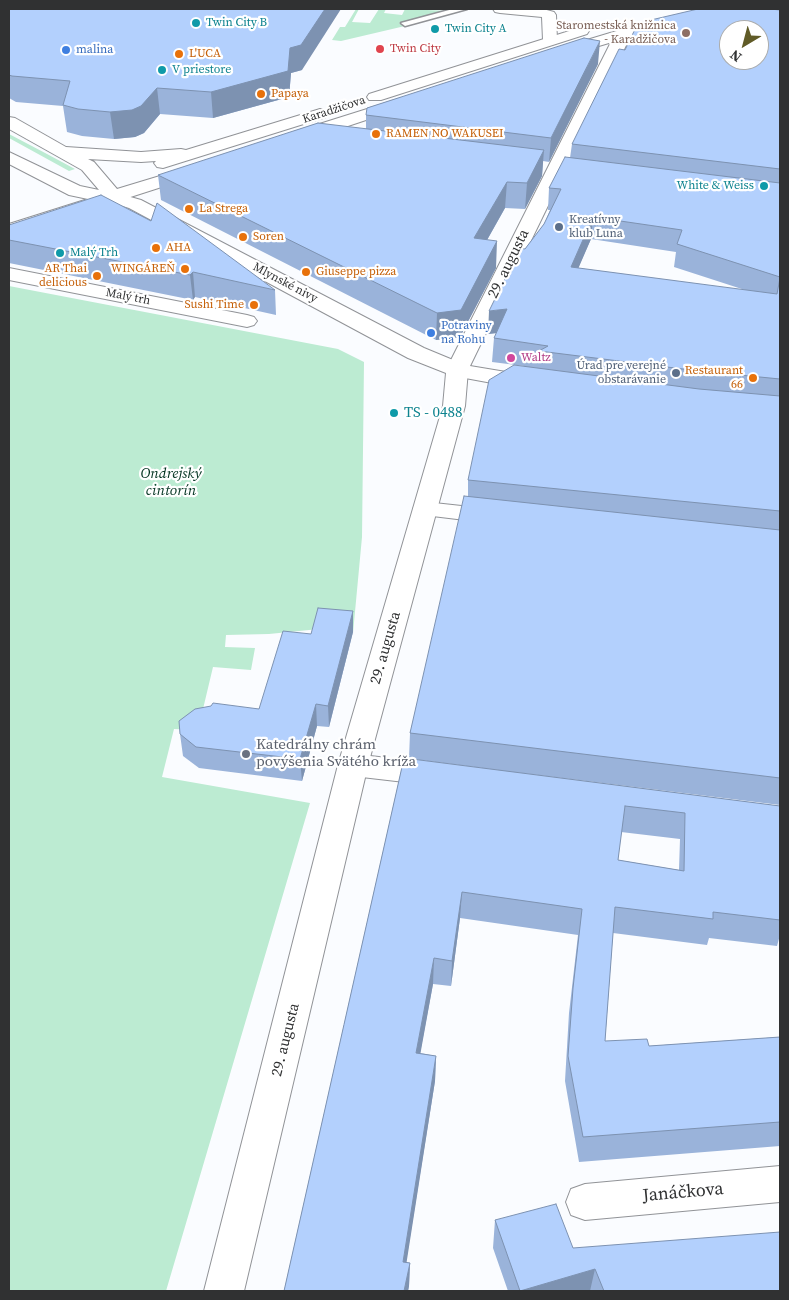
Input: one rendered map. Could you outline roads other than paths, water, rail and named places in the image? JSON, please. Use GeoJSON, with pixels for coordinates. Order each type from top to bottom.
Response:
{"type":"FeatureCollection","features":[{"type":"Feature","properties":{"kind":"street"},"geometry":{"type":"LineString","coordinates":[[500,9],[535,11],[549,15],[550,40]]}},
{"type":"Feature","properties":{"kind":"street","name":"Karadžičova"},"geometry":{"type":"LineString","coordinates":[[108,190],[294,130],[550,40],[666,10]]}},
{"type":"Feature","properties":{"kind":"street","name":"Karadžičova"},"geometry":{"type":"LineString","coordinates":[[9,230],[194,154],[294,130],[625,33],[698,16],[737,14]]}},
{"type":"Feature","properties":{"kind":"street","name":"29. augusta"},"geometry":{"type":"LineString","coordinates":[[224,1291],[353,765],[454,406],[457,370],[625,33]]}},
{"type":"Feature","properties":{"kind":"street","name":"Mlynské nivy"},"geometry":{"type":"LineString","coordinates":[[9,122],[66,152],[88,166],[108,190],[416,353],[457,370],[546,385]]}},
{"type":"Feature","properties":{"kind":"street"},"geometry":{"type":"LineString","coordinates":[[294,130],[340,142]]}},
{"type":"Feature","properties":{"kind":"street"},"geometry":{"type":"LineString","coordinates":[[66,152],[141,156],[194,154]]}},
{"type":"Feature","properties":{"kind":"street","name":"Mlynské nivy"},"geometry":{"type":"LineString","coordinates":[[9,157],[75,191],[108,190]]}},
{"type":"Feature","properties":{"kind":"street"},"geometry":{"type":"LineString","coordinates":[[53,198],[75,191]]}},
{"type":"Feature","properties":{"kind":"street","name":"Malý trh"},"geometry":{"type":"LineString","coordinates":[[9,274],[247,321]]}},
{"type":"Feature","properties":{"kind":"street"},"geometry":{"type":"LineString","coordinates":[[425,509],[523,520]]}},
{"type":"Feature","properties":{"kind":"street"},"geometry":{"type":"LineString","coordinates":[[353,765],[467,779]]}},
{"type":"Feature","properties":{"kind":"street","name":"Janáčkova"},"geometry":{"type":"LineString","coordinates":[[585,1202],[780,1184]]}},
{"type":"Feature","properties":{"kind":"lane"},"geometry":{"type":"LineString","coordinates":[[405,23],[463,9]]}},
{"type":"Feature","properties":{"kind":"place","name":"Twin City B"},"geometry":{"type":"Point","coordinates":[196,23]}},
{"type":"Feature","properties":{"kind":"place","name":"Twin City A"},"geometry":{"type":"Point","coordinates":[435,29]}},
{"type":"Feature","properties":{"kind":"place","name":"Staromestská knižnica - Karadžičova"},"geometry":{"type":"Point","coordinates":[686,33]}},
{"type":"Feature","properties":{"kind":"place","name":"Twin City"},"geometry":{"type":"Point","coordinates":[380,49]}},
{"type":"Feature","properties":{"kind":"place","name":"malina"},"geometry":{"type":"Point","coordinates":[66,50]}},
{"type":"Feature","properties":{"kind":"place","name":"L'UCA"},"geometry":{"type":"Point","coordinates":[179,54]}},
{"type":"Feature","properties":{"kind":"place","name":"V priestore"},"geometry":{"type":"Point","coordinates":[162,70]}},
{"type":"Feature","properties":{"kind":"place","name":"Papaya"},"geometry":{"type":"Point","coordinates":[261,94]}},
{"type":"Feature","properties":{"kind":"place","name":"RAMEN NO WAKUSEI"},"geometry":{"type":"Point","coordinates":[376,134]}},
{"type":"Feature","properties":{"kind":"place","name":"White & Weiss"},"geometry":{"type":"Point","coordinates":[764,186]}},
{"type":"Feature","properties":{"kind":"place","name":"La Strega"},"geometry":{"type":"Point","coordinates":[189,209]}},
{"type":"Feature","properties":{"kind":"place","name":"Kreatívny klub Luna"},"geometry":{"type":"Point","coordinates":[559,227]}},
{"type":"Feature","properties":{"kind":"place","name":"Soren"},"geometry":{"type":"Point","coordinates":[243,237]}},
{"type":"Feature","properties":{"kind":"place","name":"AHA"},"geometry":{"type":"Point","coordinates":[156,248]}},
{"type":"Feature","properties":{"kind":"place","name":"Malý Trh"},"geometry":{"type":"Point","coordinates":[60,253]}},
{"type":"Feature","properties":{"kind":"place","name":"WINGÁREŇ"},"geometry":{"type":"Point","coordinates":[185,269]}},
{"type":"Feature","properties":{"kind":"place","name":"Giuseppe pizza"},"geometry":{"type":"Point","coordinates":[306,272]}},
{"type":"Feature","properties":{"kind":"place","name":"AR Thai delicious"},"geometry":{"type":"Point","coordinates":[97,276]}},
{"type":"Feature","properties":{"kind":"place","name":"Sushi Time"},"geometry":{"type":"Point","coordinates":[254,305]}},
{"type":"Feature","properties":{"kind":"place","name":"Potraviny na Rohu"},"geometry":{"type":"Point","coordinates":[431,333]}},
{"type":"Feature","properties":{"kind":"place","name":"Waltz"},"geometry":{"type":"Point","coordinates":[511,358]}},
{"type":"Feature","properties":{"kind":"place","name":"Úrad pre verejné obstarávanie"},"geometry":{"type":"Point","coordinates":[676,373]}},
{"type":"Feature","properties":{"kind":"place","name":"Restaurant 66"},"geometry":{"type":"Point","coordinates":[753,378]}},
{"type":"Feature","properties":{"kind":"place","name":"TS - 0488"},"geometry":{"type":"Point","coordinates":[394,413]}},
{"type":"Feature","properties":{"kind":"place","name":"Katedrálny chrám povýšenia Svätého kríža"},"geometry":{"type":"Point","coordinates":[246,754]}},
{"type":"Feature","properties":{"kind":"park label","name":"Ondrejský cintorín"},"geometry":{"type":"Point","coordinates":[171,482]}}]}
